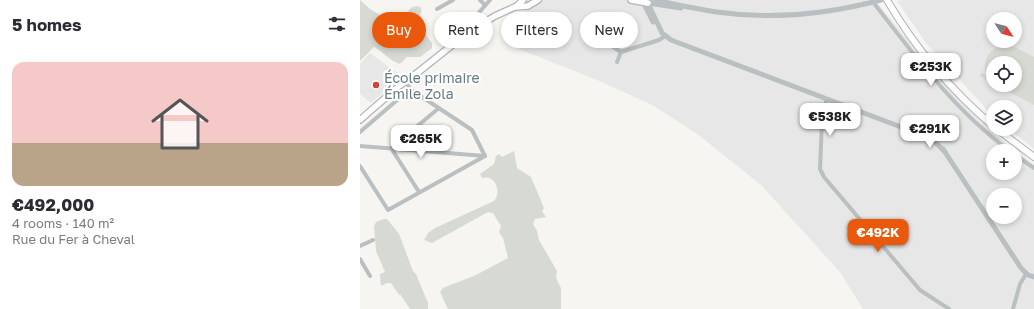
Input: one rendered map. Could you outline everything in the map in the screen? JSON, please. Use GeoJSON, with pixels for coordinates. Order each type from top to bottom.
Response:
{"type":"FeatureCollection","features":[{"type":"Feature","properties":{"kind":"main road"},"geometry":{"type":"LineString","coordinates":[[360,120],[406,81],[470,31],[495,16],[527,2],[538,0]]}},
{"type":"Feature","properties":{"kind":"main road"},"geometry":{"type":"LineString","coordinates":[[631,0],[644,1]]}},
{"type":"Feature","properties":{"kind":"main road"},"geometry":{"type":"LineString","coordinates":[[887,0],[909,35],[934,66],[958,94],[986,120]]}},
{"type":"Feature","properties":{"kind":"main road"},"geometry":{"type":"LineString","coordinates":[[890,0],[909,29],[936,64],[969,100],[986,116]]}},
{"type":"Feature","properties":{"kind":"main road"},"geometry":{"type":"LineString","coordinates":[[1006,136],[1034,157]]}},
{"type":"Feature","properties":{"kind":"main road"},"geometry":{"type":"LineString","coordinates":[[1010,136],[1034,154]]}},
{"type":"Feature","properties":{"kind":"street"},"geometry":{"type":"LineString","coordinates":[[437,9],[453,0]]}},
{"type":"Feature","properties":{"kind":"street"},"geometry":{"type":"LineString","coordinates":[[480,0],[485,5]]}},
{"type":"Feature","properties":{"kind":"street"},"geometry":{"type":"LineString","coordinates":[[479,12],[490,0]]}},
{"type":"Feature","properties":{"kind":"street"},"geometry":{"type":"LineString","coordinates":[[654,0],[731,14],[777,16],[839,9],[882,0]]}},
{"type":"Feature","properties":{"kind":"street"},"geometry":{"type":"LineString","coordinates":[[644,1],[659,5],[694,8]]}},
{"type":"Feature","properties":{"kind":"street"},"geometry":{"type":"LineString","coordinates":[[644,1],[653,15],[663,36]]}},
{"type":"Feature","properties":{"kind":"street"},"geometry":{"type":"LineString","coordinates":[[644,1],[663,36],[937,140],[1021,268],[1026,274],[1034,277]]}},
{"type":"Feature","properties":{"kind":"street"},"geometry":{"type":"LineString","coordinates":[[873,2],[932,75],[960,106],[1001,144]]}},
{"type":"Feature","properties":{"kind":"street"},"geometry":{"type":"LineString","coordinates":[[653,15],[655,9],[659,5]]}},
{"type":"Feature","properties":{"kind":"street"},"geometry":{"type":"LineString","coordinates":[[615,48],[621,52],[655,41],[663,36]]}},
{"type":"Feature","properties":{"kind":"street"},"geometry":{"type":"LineString","coordinates":[[617,62],[621,52]]}},
{"type":"Feature","properties":{"kind":"street"},"geometry":{"type":"LineString","coordinates":[[406,81],[410,89],[472,130],[485,156]]}},
{"type":"Feature","properties":{"kind":"street"},"geometry":{"type":"LineString","coordinates":[[360,132],[410,89]]}},
{"type":"Feature","properties":{"kind":"street"},"geometry":{"type":"LineString","coordinates":[[827,99],[823,114],[820,169],[824,177],[920,290],[949,309]]}},
{"type":"Feature","properties":{"kind":"street"},"geometry":{"type":"LineString","coordinates":[[391,148],[439,108]]}},
{"type":"Feature","properties":{"kind":"street"},"geometry":{"type":"LineString","coordinates":[[360,146],[485,156]]}},
{"type":"Feature","properties":{"kind":"street"},"geometry":{"type":"LineString","coordinates":[[391,148],[419,192]]}},
{"type":"Feature","properties":{"kind":"street"},"geometry":{"type":"LineString","coordinates":[[360,166],[388,210],[485,156]]}},
{"type":"Feature","properties":{"kind":"street"},"geometry":{"type":"LineString","coordinates":[[1022,160],[1034,168]]}},
{"type":"Feature","properties":{"kind":"street"},"geometry":{"type":"LineString","coordinates":[[360,246],[374,240]]}},
{"type":"Feature","properties":{"kind":"street"},"geometry":{"type":"LineString","coordinates":[[360,259],[370,276]]}},
{"type":"Feature","properties":{"kind":"street"},"geometry":{"type":"LineString","coordinates":[[1013,309],[1020,284],[1026,274]]}},
{"type":"Feature","properties":{"kind":"shaded area"},"geometry":{"type":"Polygon","coordinates":[[[360,0],[375,12],[372,12],[373,48],[360,61],[360,0]]]}},
{"type":"Feature","properties":{"kind":"shaded area"},"geometry":{"type":"Polygon","coordinates":[[[527,0],[875,0],[934,72],[963,104],[986,125],[986,136],[998,136],[1007,144],[986,144],[986,180],[1022,180],[1022,156],[1034,165],[1034,309],[863,309],[840,272],[761,185],[700,136],[654,106],[602,82],[516,48],[572,48],[572,12],[523,12],[527,0]]]}},
{"type":"Feature","properties":{"kind":"shaded area"},"geometry":{"type":"Polygon","coordinates":[[[1034,0],[1034,149],[1018,136],[1022,136],[1022,100],[986,100],[986,108],[926,43],[897,1],[1034,0]]]}},
{"type":"Feature","properties":{"kind":"shaded area"},"geometry":{"type":"Polygon","coordinates":[[[417,6],[420,7],[421,11],[407,12],[412,7],[417,6]]]}},
{"type":"Feature","properties":{"kind":"shaded area"},"geometry":{"type":"Polygon","coordinates":[[[426,35],[432,43],[432,48],[420,57],[407,57],[400,64],[393,61],[375,48],[426,48],[426,35]]]}},
{"type":"Feature","properties":{"kind":"shaded area"},"geometry":{"type":"Polygon","coordinates":[[[997,48],[1017,48],[1034,57],[1034,105],[1009,92],[1022,92],[1022,56],[988,56],[997,48]]]}},
{"type":"Feature","properties":{"kind":"shaded area","name":"École primaire Émile Zola"},"geometry":{"type":"Polygon","coordinates":[[[370,53],[402,77],[371,103],[360,94],[360,64],[370,53]]]}},
{"type":"Feature","properties":{"kind":"shaded area"},"geometry":{"type":"Polygon","coordinates":[[[981,73],[986,75],[986,79],[980,76],[981,73]]]}},
{"type":"Feature","properties":{"kind":"shaded area"},"geometry":{"type":"Polygon","coordinates":[[[514,151],[517,168],[531,177],[544,208],[542,211],[546,217],[535,219],[533,224],[537,231],[539,240],[557,271],[556,278],[561,288],[561,309],[448,309],[440,292],[443,288],[476,275],[508,258],[503,238],[499,232],[501,226],[493,213],[488,212],[432,243],[424,240],[428,233],[435,228],[494,201],[497,195],[496,185],[489,178],[482,178],[480,174],[494,164],[496,156],[499,154],[502,157],[514,151]]]}},
{"type":"Feature","properties":{"kind":"shaded area"},"geometry":{"type":"Polygon","coordinates":[[[387,219],[399,234],[413,271],[416,274],[428,303],[428,309],[410,309],[391,283],[381,286],[380,274],[385,272],[376,251],[374,226],[376,222],[387,219]]]}},
{"type":"Feature","properties":{"kind":"place","name":"École primaire Émile Zola"},"geometry":{"type":"Point","coordinates":[376,85]}}]}
